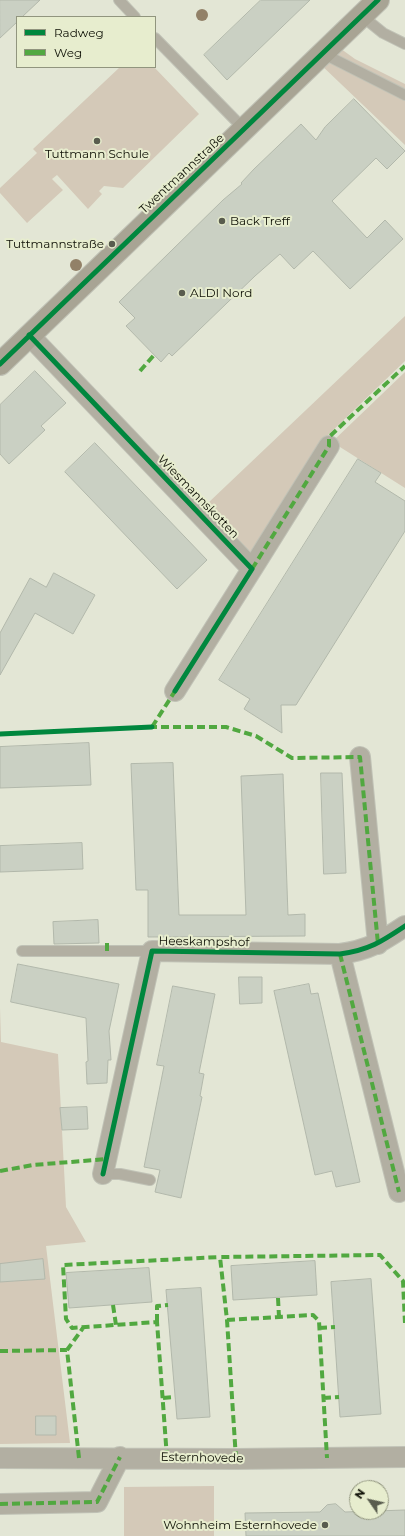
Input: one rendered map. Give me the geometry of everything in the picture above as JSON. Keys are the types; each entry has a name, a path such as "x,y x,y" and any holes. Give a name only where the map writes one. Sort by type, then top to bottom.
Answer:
{"street":[{"name":"Twentmannstraße","path":"0,364 149,219 324,54 371,5"},
{"name":"Wiesmannskotten","path":"29,335 252,569"},
{"path":"175,691 329,446"},
{"path":"360,757 378,944"},
{"name":"Heeskampshof","path":"103,1174 152,951 340,954 358,952 378,944 405,926"},
{"path":"340,954 399,1192"},
{"path":"0,1504 97,1502 120,1457"},
{"name":"Esternhovede","path":"0,1458 120,1457 236,1459 405,1457"}],"lane":[{"path":"119,0 134,16"},
{"path":"371,5 383,33 405,44"},
{"path":"156,39 244,130"},
{"path":"324,54 405,95"},
{"name":"Heeskampshof","path":"22,951 152,951"},
{"path":"103,1174 120,1174 150,1180"}],"shaded area":[{"path":"337,46 355,59 405,84 405,145 319,63"},
{"path":"119,68 155,68 199,114 123,188 104,186 99,191 102,194 88,209 57,175 52,179 63,190 27,223 0,193 0,188 37,153 33,149"},
{"path":"405,316 405,361 327,436 328,438 252,560 216,522 208,503"},
{"path":"405,372 405,488 332,442"},
{"path":"0,1008 1,1042 58,1054 66,1207 86,1242 46,1246 70,1443 0,1444"},
{"path":"214,1486 214,1536 124,1536 124,1487"}],"building":[{"path":"0,0 40,0 23,16 16,16 16,23 0,38"},
{"path":"261,0 310,0 227,80 204,55"},
{"path":"354,99 405,151 387,169 376,158 332,201 367,238 385,220 403,239 350,289 313,251 294,269 280,254 172,356 169,353 161,362 126,326 135,318 119,302 223,200 242,184 241,183 254,169 301,124 316,140 325,127"},
{"path":"35,371 66,403 41,426 45,430 9,464 0,454 0,405"},
{"path":"95,443 207,560 177,589 65,472"},
{"path":"358,459 381,473 375,482 405,501 405,531 296,705 281,705 282,733 244,709 250,699 219,680"},
{"path":"54,573 95,595 73,634 35,613 0,675 0,633 30,578 46,587"},
{"path":"89,743 91,785 0,788 0,747"},
{"path":"173,763 179,915 246,915 241,776 283,774 288,915 305,914 305,936 148,937 148,890 136,890 131,764"},
{"path":"321,773 342,773 346,873 324,874"},
{"path":"82,843 83,869 0,872 0,846"},
{"path":"98,920 99,943 54,944 53,922"},
{"path":"18,964 119,984 109,1031 111,1060 108,1060 107,1083 87,1084 86,1062 88,1061 86,1018 11,1002"},
{"path":"239,977 262,977 262,1003 240,1004"},
{"path":"309,984 311,994 318,993 360,1182 336,1187 332,1171 315,1175 274,991"},
{"path":"173,986 215,994 199,1073 204,1074 200,1096 202,1097 181,1198 155,1192 160,1170 144,1167 164,1066 157,1065"},
{"path":"87,1107 88,1129 62,1130 60,1108"},
{"path":"43,1259 45,1279 0,1282 0,1264"},
{"path":"315,1261 317,1295 233,1300 231,1266"},
{"path":"149,1268 152,1302 69,1308 66,1273"},
{"path":"371,1279 381,1414 340,1417 331,1282"},
{"path":"201,1288 210,1417 177,1419 166,1290"},
{"path":"36,1416 56,1416 56,1435 36,1435"},
{"name":"Wohnheim Esternhovede","path":"336,1504 345,1512 349,1512 349,1520 389,1520 389,1511 405,1510 405,1536 246,1536 245,1513 320,1512 327,1505"}],"marked path":[{"path":"140,371 154,355"},
{"path":"252,569 329,446 329,437 405,366"},
{"path":"152,727 177,688"},
{"path":"149,727 226,727 256,736 292,758 360,757 378,944"},
{"path":"107,940 107,951"},
{"path":"340,954 399,1192"},
{"path":"0,1171 33,1165 107,1159"},
{"path":"236,1459 227,1320 220,1257 380,1255 403,1281 405,1323"},
{"path":"167,1458 157,1322 72,1328 66,1319 63,1265 220,1257"},
{"path":"278,1298 279,1317"},
{"path":"113,1305 116,1325"},
{"path":"157,1322 157,1306 168,1305"},
{"path":"227,1320 313,1315 319,1321 327,1458"},
{"path":"319,1328 335,1327"},
{"path":"79,1458 67,1350 83,1328"},
{"path":"0,1351 67,1350"},
{"path":"163,1398 175,1397"},
{"path":"323,1398 339,1397"},
{"path":"0,1504 97,1502 120,1457"}],"cycle path":[{"path":"0,364 378,0"},
{"path":"29,335 252,569 175,691"},
{"path":"0,734 152,727"},
{"path":"103,1174 152,951 340,954 367,948 389,937 405,926"}],"place":[{"name":"Tuttmann Schule","path":"97,141"},
{"name":"Back Treff","path":"222,221"},
{"name":"Tuttmannstraße","path":"112,244"},
{"name":"ALDI Nord","path":"182,293"},
{"name":"Wohnheim Esternhovede","path":"325,1525"}]}
